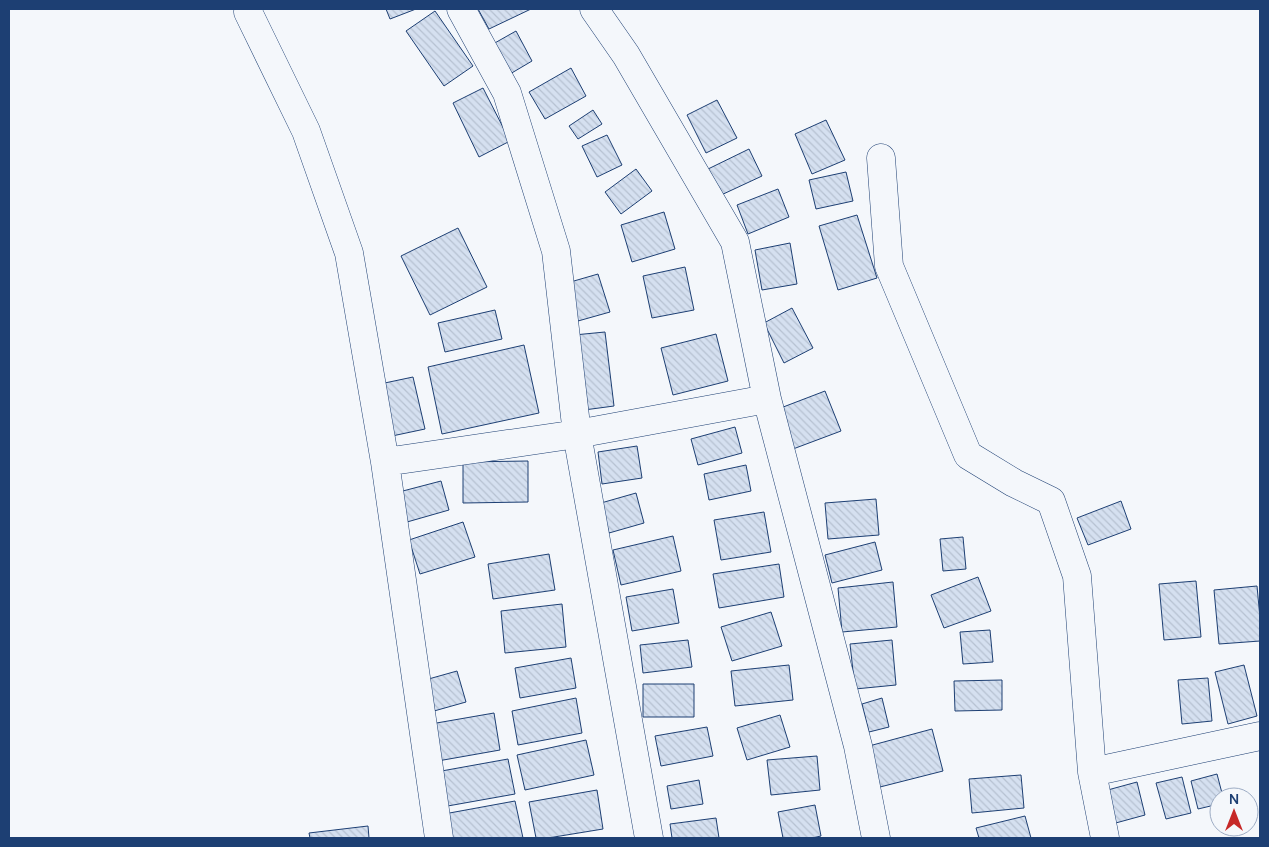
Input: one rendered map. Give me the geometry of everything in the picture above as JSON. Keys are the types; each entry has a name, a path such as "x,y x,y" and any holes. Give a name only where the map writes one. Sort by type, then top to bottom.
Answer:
{"street":[{"path":"461,9 507,93 556,251 577,434 649,838"},
{"path":"594,9 626,55 735,242 767,399 858,746 876,838"},
{"path":"248,12 306,131 349,253 385,462 439,838"},
{"path":"880,158 889,266 968,455 1014,483 1051,501 1077,576 1092,772 1105,838"},
{"path":"385,462 577,434 767,399"},
{"path":"1092,772 1260,736"}],"building":[{"path":"386,9 416,9 390,19"},
{"path":"478,9 531,9 489,29"},
{"path":"435,11 473,66 444,86 406,31"},
{"path":"516,31 532,61 510,74 493,44"},
{"path":"571,68 586,96 545,119 529,92"},
{"path":"483,88 510,141 479,157 453,103"},
{"path":"717,100 737,138 706,153 687,115"},
{"path":"593,110 602,124 578,139 569,126"},
{"path":"826,120 845,160 812,174 795,134"},
{"path":"607,135 622,165 597,177 582,146"},
{"path":"749,149 762,176 719,196 706,170"},
{"path":"636,169 652,191 621,214 605,192"},
{"path":"846,172 853,201 816,209 809,180"},
{"path":"778,189 789,217 748,234 737,205"},
{"path":"664,212 675,249 632,262 621,225"},
{"path":"857,215 877,278 838,290 819,226"},
{"path":"458,228 487,287 430,315 401,256"},
{"path":"790,243 797,284 762,290 755,250"},
{"path":"685,267 694,310 652,318 643,276"},
{"path":"598,274 610,312 578,321 567,283"},
{"path":"792,308 813,348 784,363 764,323"},
{"path":"495,310 502,339 445,352 438,323"},
{"path":"605,332 614,406 584,410 574,335"},
{"path":"716,334 728,381 673,395 661,348"},
{"path":"524,345 539,413 442,434 428,367"},
{"path":"413,377 425,429 392,436 380,384"},
{"path":"825,391 841,431 793,449 778,409"},
{"path":"735,427 742,453 698,465 691,439"},
{"path":"637,446 642,478 602,484 598,452"},
{"path":"528,461 528,502 463,503 463,462"},
{"path":"746,465 751,491 709,500 704,474"},
{"path":"441,481 449,510 407,522 399,492"},
{"path":"636,493 644,523 609,533 601,503"},
{"path":"876,499 879,535 828,539 825,503"},
{"path":"1121,501 1131,529 1088,545 1077,518"},
{"path":"764,512 771,552 721,560 714,520"},
{"path":"463,522 475,557 420,574 409,540"},
{"path":"673,536 681,571 621,585 613,550"},
{"path":"963,537 966,569 943,571 940,539"},
{"path":"875,542 882,570 832,583 825,555"},
{"path":"549,554 555,590 493,599 488,564"},
{"path":"779,564 784,597 719,608 713,574"},
{"path":"978,577 991,611 944,628 931,595"},
{"path":"1196,581 1201,637 1164,640 1159,584"},
{"path":"893,582 897,627 842,632 838,588"},
{"path":"1257,586 1260,641 1219,644 1214,590"},
{"path":"673,589 679,623 632,631 626,597"},
{"path":"562,604 566,647 505,653 501,611"},
{"path":"771,612 782,646 732,661 721,627"},
{"path":"990,630 993,662 963,664 960,632"},
{"path":"688,640 692,667 643,673 640,645"},
{"path":"892,640 896,685 855,689 850,644"},
{"path":"571,658 576,688 520,698 515,668"},
{"path":"789,665 793,700 735,706 731,671"},
{"path":"1244,665 1257,716 1228,724 1215,672"},
{"path":"457,671 466,702 434,711 425,680"},
{"path":"1208,678 1212,721 1182,724 1178,680"},
{"path":"1002,680 1002,710 955,711 954,681"},
{"path":"643,684 694,684 694,717 643,717"},
{"path":"576,698 582,733 518,745 512,711"},
{"path":"882,698 889,727 869,732 862,704"},
{"path":"494,713 500,750 432,762 425,725"},
{"path":"780,715 790,747 747,760 737,728"},
{"path":"707,727 713,756 661,766 655,736"},
{"path":"932,729 943,771 880,787 869,746"},
{"path":"586,740 594,775 525,790 517,755"},
{"path":"817,756 820,790 771,795 767,760"},
{"path":"508,759 515,794 442,807 436,772"},
{"path":"1217,774 1220,787 1209,787 1209,806 1198,809 1191,781"},
{"path":"1021,775 1024,808 972,813 969,779"},
{"path":"1182,777 1191,813 1166,819 1156,783"},
{"path":"699,780 703,804 671,809 667,786"},
{"path":"1137,782 1145,815 1112,824 1104,791"},
{"path":"597,790 603,829 548,838 536,838 529,802"},
{"path":"515,801 523,838 448,838 444,814"},
{"path":"815,805 821,836 812,838 783,838 778,812"},
{"path":"1025,816 1031,838 979,838 976,828"},
{"path":"716,818 719,838 672,838 670,824"},
{"path":"368,826 369,838 310,838 309,833"}]}
